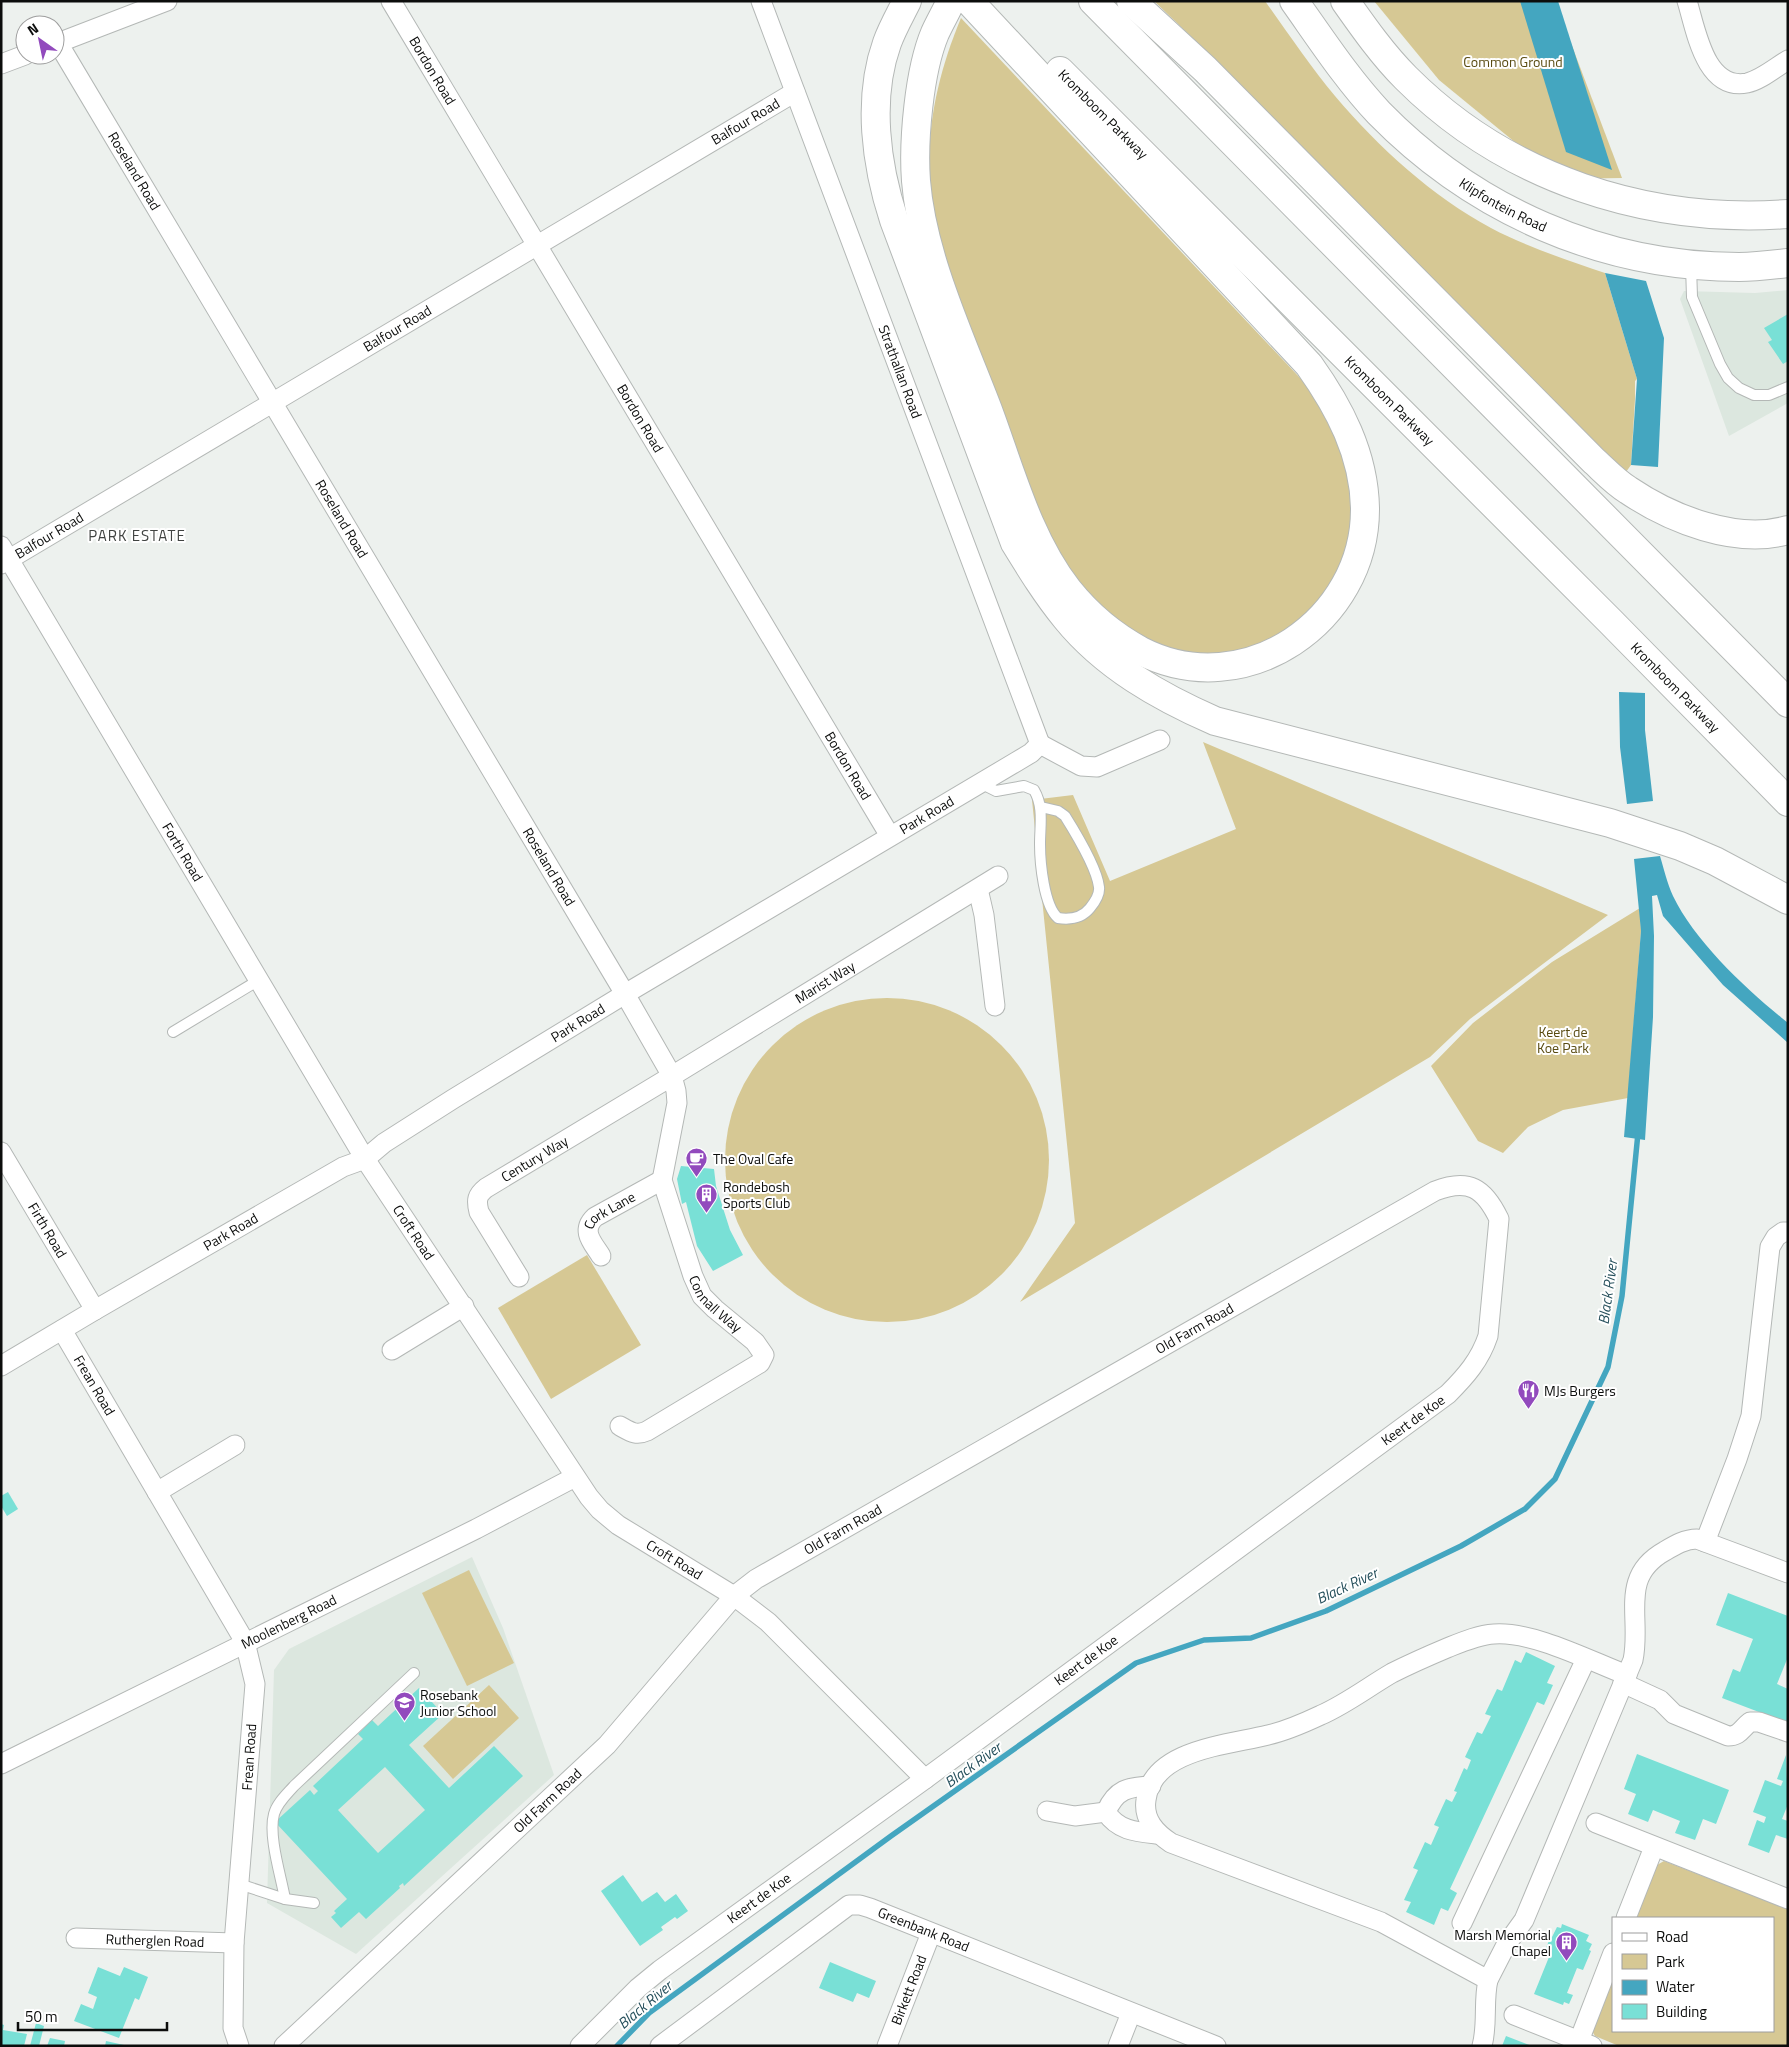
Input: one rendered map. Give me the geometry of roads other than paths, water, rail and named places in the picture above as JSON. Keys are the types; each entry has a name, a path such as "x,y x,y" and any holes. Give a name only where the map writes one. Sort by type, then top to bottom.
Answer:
{"main road":[{"path":"907,1 887,43 879,78 876,117 877,150 883,187 1015,543 1067,620 1090,643 1128,675 1164,698 1215,721 1610,823 1680,846 1715,861 1788,900"},
{"path":"951,1 934,35 920,98 915,150 919,205 938,279 1034,532 1068,590 1093,618 1118,638 1144,652 1172,662 1215,668 1260,658 1289,645 1313,626 1336,600 1353,572 1362,537 1365,508 1362,475 1354,445 1328,392 1309,365 1008,30 969,1"},
{"name":"Kromboom Parkway","path":"990,1 1008,30 1610,621 1788,802"},
{"path":"1093,1 1788,703"},
{"path":"1131,1 1205,69 1592,460 1626,489 1673,516 1704,527 1742,533 1773,534 1788,530"},
{"name":"Klipfontein Road","path":"1294,1 1344,71 1378,112 1416,148 1459,181 1501,207 1556,232 1593,246 1645,259 1691,265 1740,267 1788,263"},
{"path":"1345,1 1376,43 1406,78 1441,109 1482,140 1520,162 1560,180 1612,198 1647,207 1709,215 1748,217 1788,214"}],"street":[{"path":"65,41 167,1"},
{"name":"Bordon Road","path":"391,1 890,836"},
{"name":"Strathallan Road","path":"761,1 1040,744"},
{"path":"1686,1 1704,57 1723,80 1736,84 1749,83 1788,60"},
{"path":"1,64 15,59"},
{"name":"Roseland Road","path":"65,59 272,402 672,1076"},
{"name":"Balfour Road","path":"4,557 272,402 795,92"},
{"name":"Forth Road","path":"4,557 259,980 364,1159"},
{"path":"1040,744 1081,766 1097,767 1160,740"},
{"name":"Park Road","path":"1,1366 343,1167 364,1159 384,1143 453,1098 1031,753 1040,744"},
{"name":"Marist Way","path":"672,1076 998,876"},
{"path":"978,889 984,915 995,1006"},
{"name":"Connall Way","path":"620,1426 632,1433 640,1434 647,1431 760,1363 764,1355 755,1342 715,1309 697,1288 662,1180 676,1108 676,1091 672,1076"},
{"name":"Century Way","path":"519,1277 479,1212 476,1203 479,1194 672,1076"},
{"name":"Firth Road","path":"1,1152 95,1310"},
{"name":"Croft Road","path":"364,1159 464,1306 575,1477 600,1510 618,1525 734,1596 768,1622 925,1779"},
{"name":"Cork Lane","path":"601,1256 587,1230 589,1222 662,1180"},
{"name":"Old Farm Road","path":"284,2046 607,1745 734,1596 774,1568 1435,1191 1451,1185 1466,1186 1480,1191 1491,1203 1500,1220"},
{"name":"Keert de Koe","path":"580,2046 638,1988 660,1970 925,1779 1448,1394 1475,1364 1483,1352 1488,1336 1500,1220"},
{"path":"1705,1542 1737,1459 1751,1416 1770,1247 1776,1237 1783,1232 1788,1232"},
{"path":"392,1350 464,1306"},
{"name":"Frean Road","path":"62,1330 245,1642 255,1684 234,1944 233,2028 239,2046"},
{"path":"157,1492 235,1444"},
{"name":"Moolenberg Road","path":"1,1764 575,1477"},
{"path":"1482,2046 1485,2035 1485,1994 1488,1980 1506,1945 1524,1920 1633,1660 1636,1647 1635,1592 1640,1574 1648,1563 1659,1554 1690,1539 1705,1542 1788,1573"},
{"path":"1157,1834 1149,1822 1145,1807 1147,1792 1155,1778 1166,1767 1181,1758 1210,1747 1269,1735 1317,1717 1344,1705 1390,1674 1414,1662 1467,1640 1493,1634 1513,1634 1532,1638 1586,1659 1660,1700 1674,1714 1728,1736 1735,1736 1742,1732 1750,1722 1759,1722 1788,1732"},
{"path":"1462,1923 1586,1659"},
{"path":"1106,1812 1114,1797 1123,1791 1132,1786 1150,1786"},
{"path":"1047,1812 1075,1816 1106,1812"},
{"path":"1106,1812 1114,1823 1124,1828 1157,1834 1171,1842 1381,1922 1488,1980"},
{"path":"1596,1823 1788,1899"},
{"path":"1626,1917 1654,1847"},
{"name":"Greenbank Road","path":"660,2046 849,1905 870,1908 1216,2046"},
{"name":"Birkett Road","path":"886,2046 930,1933"},
{"name":"Rutherglen Road","path":"76,1938 234,1944"},
{"path":"1514,2015 1583,2044 1612,1956"},
{"path":"1118,2046 1131,2012"}],"lane":[{"path":"1691,265 1692,297 1720,364 1728,378 1739,388 1754,396 1769,395 1788,387"},
{"path":"980,783 996,791 1030,787 1037,795 1041,807 1041,855 1050,909 1058,918 1066,919 1080,916 1095,902 1098,893 1096,878 1065,816 1058,811 1041,807"},
{"path":"173,1032 259,980"},
{"path":"285,1899 274,1840 274,1815 278,1805 294,1786 414,1673"},
{"path":"239,1884 285,1899 314,1903"}],"water":[{"path":"1520,1 1558,1 1612,170 1566,152"},
{"path":"1605,273 1646,281 1664,338 1658,467 1631,465 1637,379"},
{"path":"1619,692 1645,693 1645,730 1653,801 1627,804 1620,747"},
{"path":"1660,856 1673,896 1695,931 1740,981 1788,1023 1788,1043 1723,985 1663,916 1657,895 1652,896 1654,936 1653,1017 1645,1140 1624,1137 1641,931 1634,859"}],"waterway":[{"name":"Black River","path":"617,2046 649,2013 891,1836 1136,1663 1204,1640 1251,1638 1326,1611 1461,1546 1525,1509 1555,1479 1608,1367 1622,1296 1638,1133"}],"place":[{"name":"The Oval Cafe","path":"697,1178"},
{"name":"Rondebosh Sports Club","path":"707,1214"},
{"name":"MJs Burgers","path":"1528,1410"},
{"name":"Rosebank Junior School","path":"404,1722"},
{"name":"Marsh Memorial Chapel","path":"1567,1962"}],"district":[{"name":"PARK ESTATE","path":"137,536"}],"park label":[{"name":"Common Ground","path":"1513,62"},
{"name":"Keert de Koe Park","path":"1563,1040"}]}
